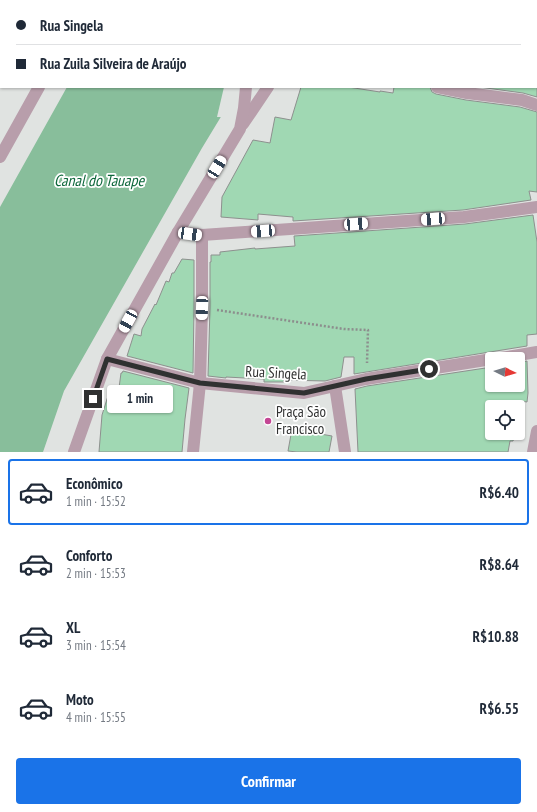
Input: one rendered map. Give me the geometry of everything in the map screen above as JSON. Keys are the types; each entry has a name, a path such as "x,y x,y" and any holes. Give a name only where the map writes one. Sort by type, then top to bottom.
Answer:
{"street":[{"path":"0,157 36,88"},
{"path":"74,452 107,359 178,232 240,129 267,88"},
{"path":"447,88 468,90 522,100 537,105"},
{"path":"240,129 246,89"},
{"path":"178,232 202,235 464,217 537,207"},
{"path":"193,452 200,383 202,235"},
{"name":"Rua Singela","path":"525,354 537,352"},
{"name":"Rua Singela","path":"107,359 200,383 304,393 366,379 485,360"},
{"path":"335,386 345,452"},
{"path":"533,452 537,432"}],"path":[{"path":"202,308 344,329 368,330 366,379"}],"water":[{"name":"Canal do Tauape","path":"66,88 238,88 202,148 64,391 43,452 0,452 0,207"}],"pier":[{"path":"224,88 240,88 223,117 217,117"}],"building":[{"path":"301,88 354,88 393,93 394,88 430,88 432,92 436,94 466,100 520,107 537,112 537,192 529,191 531,200 463,210 293,221 293,217 258,214 258,220 221,217 222,197 253,140 270,143 275,117 291,120"},
{"path":"486,88 537,88 537,97 523,93"},
{"path":"533,215 537,242 537,334 527,335 527,346 354,374 354,357 344,357 341,377 325,381 284,380 284,382 264,382 264,379 208,376 211,255 220,255 220,252 255,248 295,246 294,236 465,224"},
{"path":"182,259 194,260 193,373 127,356 134,334 141,336 142,329 155,304 156,305 166,281 169,282 172,273 174,273"},
{"path":"525,361 527,361 527,402 525,402 525,400 485,400 485,440 513,440 510,441 508,452 358,452 355,389 485,368 485,392 525,392"},
{"path":"123,371 189,388 182,452 99,452 102,415 108,396 112,397 114,387 119,388 121,373"},
{"path":"292,429 332,436 329,452 288,451"}],"place":[{"name":"Praça São Francisco","path":"268,421"}],"route":[{"path":"93,399 107,359 200,383 304,393 366,379 429,369"}]}
